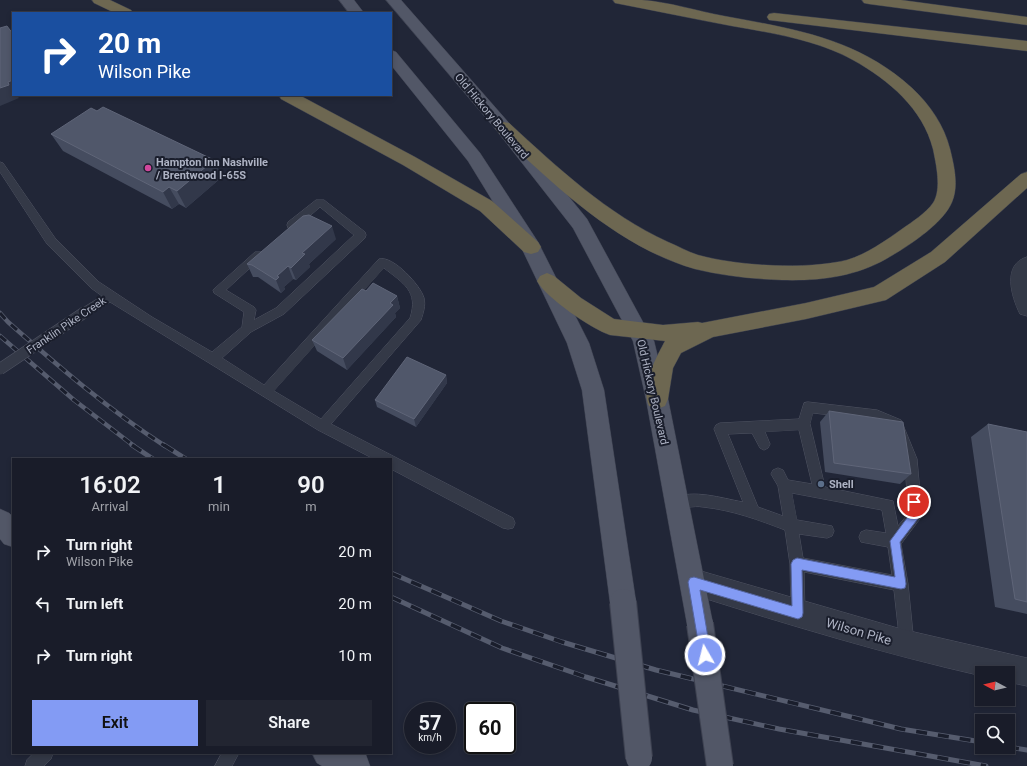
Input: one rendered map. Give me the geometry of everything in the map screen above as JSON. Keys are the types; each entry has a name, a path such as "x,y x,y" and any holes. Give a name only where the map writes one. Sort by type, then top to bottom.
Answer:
{"highway":[{"path":"99,0 124,12"},
{"path":"619,0 1027,46"},
{"path":"503,127 556,177 603,213 648,242 697,262 738,269 801,273 848,267 889,250 918,227 943,203 947,174 941,142 928,114 904,90 882,72 857,56 814,39 768,28 619,0"},
{"path":"869,0 1027,21"},
{"path":"289,96 409,161 486,206 531,247"},
{"path":"547,281 574,304 610,328 663,333 709,329 806,311 879,294 938,257 1027,178"},
{"path":"657,399 662,368 673,347 709,329"}],"main road":[{"path":"346,0 356,12"},
{"name":"Old Hickory Boulevard","path":"396,3 503,127 580,224 643,341 657,399 694,582 720,766"},
{"path":"392,56 474,157 531,247 578,342 593,390 623,602 640,762"},
{"path":"0,521 12,534"},
{"path":"329,754 355,766"}],"street":[{"path":"1026,264 1020,277 1020,285 1027,308"},
{"name":"Wilson Pike","path":"694,582 907,644 1027,672"}],"lane":[{"name":"Franklin Pike Creek","path":"0,165 51,241 95,285 110,296 0,369"},
{"path":"213,358 247,329 280,310 361,235 320,202 284,233"},
{"path":"247,329 250,310 218,290 266,248"},
{"path":"265,392 383,262 413,285 417,293 419,305 418,314 415,320 322,426"},
{"path":"110,296 322,426 384,458"},
{"path":"820,492 804,424 808,407 877,415 897,424 911,459 915,516 895,541"},
{"path":"753,511 720,429 804,424"},
{"path":"756,427 764,444"},
{"path":"392,463 508,523"},
{"path":"798,613 797,564 791,526 781,480 820,492 888,505 901,584 907,644"},
{"path":"677,502 702,500 753,511 791,526 827,531"},
{"path":"866,537 895,541"},
{"path":"797,564 901,584"},
{"path":"33,766 44,754"},
{"path":"223,766 230,754"}],"building":[{"path":"7,26 12,33 12,80 8,82 9,85 0,88 0,28"},
{"name":"Hampton Inn Nashville / Brentwood I-65S","path":"103,107 214,160 177,191 169,187 163,192 51,134 91,108 97,111"},
{"path":"309,215 332,226 302,253 305,254 291,268 288,266 277,276 279,277 276,280 252,265 247,264 303,216"},
{"path":"373,283 397,296 390,303 393,305 343,358 312,340 362,289 366,291"},
{"path":"407,357 446,375 414,419 375,400"},
{"path":"829,411 903,422 911,474 834,463"},
{"path":"988,424 1027,432 1027,602 1015,599"}],"railway":[{"path":"0,313 8,322 84,387 124,418 165,446"},
{"path":"0,336 74,400 134,446"},
{"path":"132,445 152,458"},
{"path":"164,445 184,458"},
{"path":"392,573 501,621 562,642 656,670 901,729 975,741"},
{"path":"392,597 502,648 586,677 693,710 779,729 986,766"},
{"path":"1015,748 1027,750"}],"place":[{"name":"Hampton Inn Nashville / Brentwood I-65S","path":"148,168"},
{"name":"Shell","path":"821,484"}],"route":[{"path":"705,655 694,582 798,613 797,564 901,584 895,541 915,516 914,502"}]}
